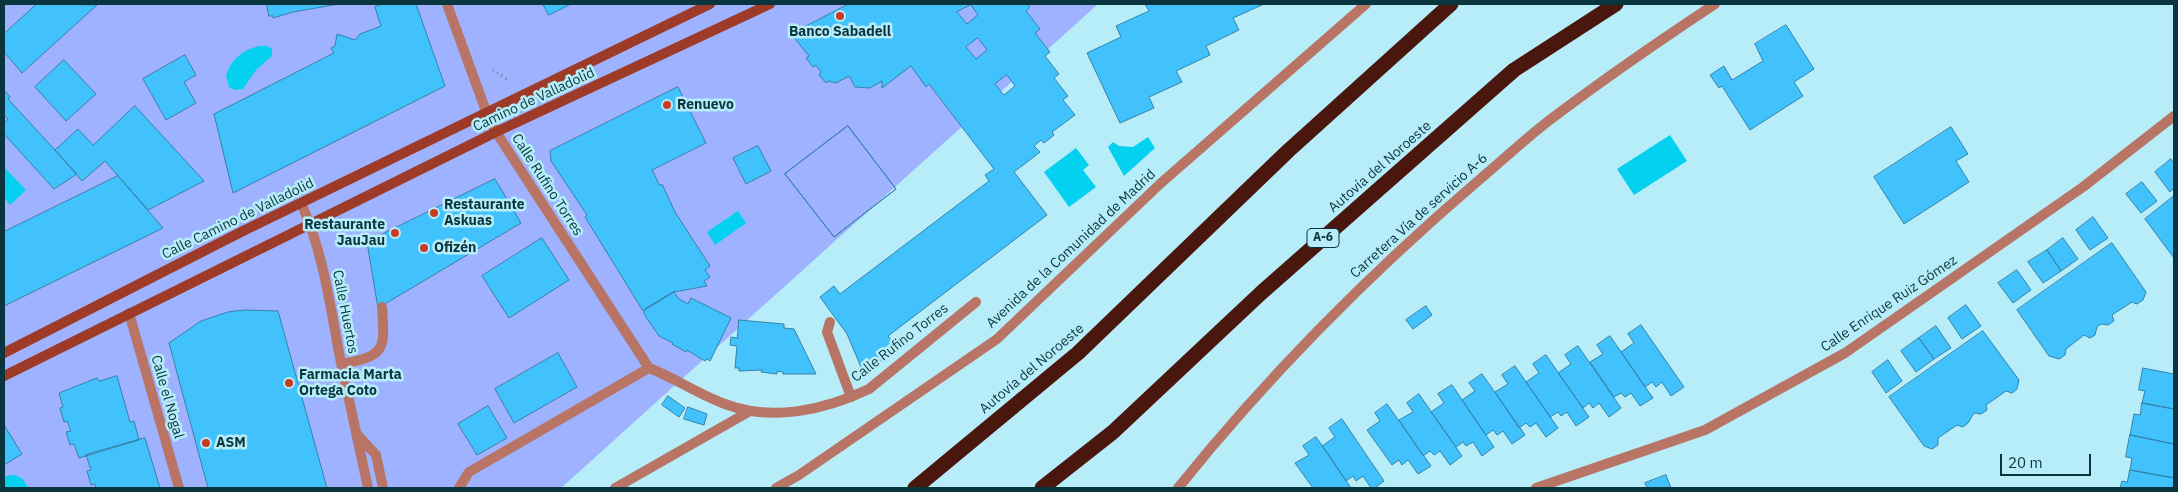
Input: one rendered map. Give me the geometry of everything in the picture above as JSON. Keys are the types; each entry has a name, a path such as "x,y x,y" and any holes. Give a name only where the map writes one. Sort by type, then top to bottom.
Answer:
{"highway":[{"name":"Autovía del Noroeste","path":"915,488 1078,352 1288,151 1451,4"},
{"name":"Autovía del Noroeste","path":"1042,488 1113,432 1261,293 1514,70 1616,4"}],"street":[{"name":"Calle Rufino Torres","path":"447,4 486,114 649,368 724,404 750,411 807,411 851,397 869,389 976,302"},
{"name":"Camino de Valladolid","path":"486,114 710,4"},
{"name":"Camino de Valladolid","path":"310,224 496,132 770,4"},
{"name":"Avenida de la Comunidad de Madrid","path":"776,488 799,475 997,339 1161,183 1366,4"},
{"name":"Carretera Vía de servicio A-6","path":"1178,488 1210,448 1285,363 1362,284 1447,207 1549,120 1626,64 1714,4"},
{"name":"Calle Camino de Valladolid","path":"4,353 301,203 486,114"},
{"name":"Calle Enrique Ruiz Gómez","path":"1536,488 1705,430 1844,353 2083,187 2174,116"},
{"name":"Calle Huertos","path":"301,203 310,224 324,273 368,488"},
{"path":"4,376 310,224"},
{"path":"342,364 367,360 378,352 384,339 382,306"},
{"name":"Calle el Nogal","path":"129,313 179,488"},
{"path":"830,322 827,332 851,397"},
{"path":"459,488 469,472 649,368"},
{"name":"Calle Rufino Torres","path":"615,488 750,411"},
{"path":"356,434 376,455 383,488"}],"shaded area":[{"path":"4,4 1098,4 561,488 4,488"},
{"path":"259,46 267,46 272,49 272,56 256,70 243,89 235,90 229,87 226,75 231,64 243,52"},
{"path":"1670,135 1687,161 1634,195 1617,169"},
{"path":"1148,137 1155,148 1124,176 1108,147 1113,142 1119,146 1133,147"},
{"path":"1076,148 1089,165 1083,170 1096,187 1069,207 1044,172"},
{"path":"4,167 26,190 10,205 4,197"},
{"path":"738,211 746,223 715,245 707,232"},
{"path":"15,475 23,479 28,488 4,488 4,476"}],"building":[{"path":"37,4 97,5 22,73 4,52 4,34"},
{"path":"267,4 339,4 293,12 273,18 273,16 269,16"},
{"path":"384,4 416,4 445,86 233,193 214,114 334,53 331,48 335,46 337,34 355,40 360,34 381,26 375,7"},
{"path":"543,4 571,4 549,15"},
{"path":"849,4 1027,4 1030,7 1026,11 1040,29 1035,33 1050,52 1045,56 1059,74 1054,78 1068,96 1063,100 1075,115 1052,132 1054,135 1044,143 1041,140 1034,146 1040,152 1014,172 1047,215 888,336 898,349 871,369 868,364 861,367 847,334 820,297 834,286 840,294 989,181 985,175 994,169 929,84 926,87 911,66 882,88 882,81 870,88 855,87 849,76 836,83 828,81 826,83 819,75 821,72 816,65 813,67 806,58 809,56 791,34","holes":["971,5 978,15 967,24 957,12","978,38 987,50 976,59 966,47","1007,75 1015,86 1004,95 995,84"]},
{"path":"1145,4 1264,4 1233,18 1239,30 1206,46 1210,55 1176,71 1182,82 1149,97 1154,108 1120,123 1087,53 1121,37 1116,26 1149,11"},
{"path":"1786,25 1814,69 1794,82 1803,96 1750,130 1722,86 1719,88 1710,75 1724,66 1732,80 1763,61 1755,44"},
{"path":"185,55 196,75 184,82 196,103 166,120 143,79"},
{"path":"64,60 96,94 66,121 35,87"},
{"path":"678,87 706,143 652,170 660,186 662,184 675,212 710,266 705,270 710,277 704,281 707,286 674,292 643,311 585,217 587,215 551,161 550,151"},
{"path":"4,90 10,97 8,99 77,174 54,189 4,134 4,124 8,119 5,116 4,118"},
{"path":"135,106 204,181 148,210 105,161 82,181 55,150 78,129 93,145"},
{"path":"848,126 896,189 834,237 785,174"},
{"path":"848,126 896,189 834,237 785,174"},
{"path":"1951,127 1968,154 1956,161 1969,182 1904,224 1874,177"},
{"path":"758,146 771,171 746,184 733,158"},
{"path":"2171,159 2174,164 2174,188 2170,192 2155,172"},
{"path":"118,176 163,228 4,306 4,232"},
{"name":"Ofizén","path":"495,179 521,223 378,308 367,242"},
{"path":"2142,182 2157,201 2141,213 2126,194"},
{"path":"2174,196 2174,258 2145,219"},
{"path":"2093,217 2108,238 2090,250 2076,230"},
{"path":"542,238 569,280 509,318 482,276"},
{"path":"2063,238 2078,259 2061,271 2047,250"},
{"path":"2112,243 2146,292 2143,300 2137,304 2132,302 2112,315 2114,321 2108,325 2101,324 2097,327 2095,335 2090,338 2084,335 2066,349 2065,355 2059,359 2049,356 2017,310"},
{"path":"2047,250 2061,271 2043,283 2028,262"},
{"path":"2017,270 2031,290 2013,303 1998,283"},
{"path":"674,292 679,299 688,304 691,298 731,318 710,361 707,359 705,361 687,350 686,352 659,336 644,314 645,309"},
{"path":"1966,305 1981,326 1962,339 1948,318"},
{"path":"1426,306 1432,315 1413,329 1406,320"},
{"path":"245,310 278,311 327,488 208,488 169,343 201,321 228,312"},
{"path":"739,320 784,324 784,328 794,329 816,374 783,374 783,372 777,371 777,374 761,372 762,370 739,371 739,368 735,368 737,346 730,345 731,337 737,338"},
{"path":"1641,325 1684,387 1671,396 1662,382 1656,387 1652,382 1645,387 1621,352 1634,343 1628,334"},
{"path":"1936,326 1951,348 1934,359 1919,338"},
{"path":"1983,331 2019,380 2017,389 2012,393 2006,391 1986,405 1987,410 1981,414 1974,413 1963,427 1957,425 1938,438 1938,445 1932,449 1924,446 1889,397"},
{"path":"1610,336 1653,398 1640,406 1631,393 1625,397 1621,393 1614,397 1590,362 1603,354 1597,345"},
{"path":"1919,338 1934,359 1916,372 1901,351"},
{"path":"1578,346 1621,408 1609,417 1599,403 1593,408 1589,403 1583,408 1558,373 1571,364 1565,355"},
{"path":"558,353 577,387 514,423 495,389"},
{"path":"1546,355 1589,417 1576,426 1567,412 1561,416 1558,412 1550,417 1526,382 1539,373 1533,364"},
{"path":"1888,360 1902,381 1886,393 1872,372"},
{"path":"1515,366 1558,428 1546,437 1536,423 1530,427 1526,423 1519,428 1495,392 1508,384 1502,375"},
{"path":"2143,368 2174,374 2174,409 2142,403 2145,391 2139,390"},
{"path":"1482,374 1525,435 1512,444 1503,431 1497,435 1493,430 1486,435 1462,400 1475,391 1469,383"},
{"path":"117,376 130,422 134,421 139,440 79,458 74,444 70,445 66,432 71,431 67,421 64,422 60,408 63,407 59,393 97,378 99,381"},
{"path":"1452,385 1494,447 1482,456 1473,442 1466,446 1463,442 1456,447 1431,412 1444,403 1438,394"},
{"path":"1419,394 1462,456 1450,465 1440,451 1434,455 1430,451 1423,456 1399,420 1413,412 1407,403"},
{"path":"668,396 685,408 679,417 662,405"},
{"path":"2142,403 2174,409 2174,444 2130,435 2134,414 2140,415"},
{"path":"1387,404 1431,466 1418,474 1408,460 1402,465 1399,460 1392,465 1367,430 1380,421 1375,413"},
{"path":"488,406 507,438 477,455 458,424"},
{"path":"688,407 707,414 704,425 684,419"},
{"path":"1342,419 1384,481 1375,488 1371,488 1363,476 1356,481 1353,476 1346,481 1322,446 1335,437 1329,428"},
{"path":"4,425 22,454 4,465"},
{"path":"2130,435 2174,444 2174,478 2130,470 2132,458 2126,457"},
{"path":"1316,437 1351,488 1313,488 1295,463 1309,455 1303,446"},
{"path":"145,438 160,488 96,488 95,484 91,485 87,471 91,470 86,455"},
{"path":"2130,470 2174,478 2173,488 2120,488 2122,481 2127,482"},
{"path":"1666,475 1671,488 1647,488 1645,483"}],"place":[{"name":"Banco Sabadell","path":"840,16"},
{"name":"Renuevo","path":"667,105"},
{"name":"Restaurante Askuas","path":"434,213"},
{"name":"Restaurante JauJau","path":"395,233"},
{"name":"Ofizén","path":"424,248"},
{"name":"Farmacia Marta Ortega Coto","path":"289,383"},
{"name":"ASM","path":"206,443"}]}
